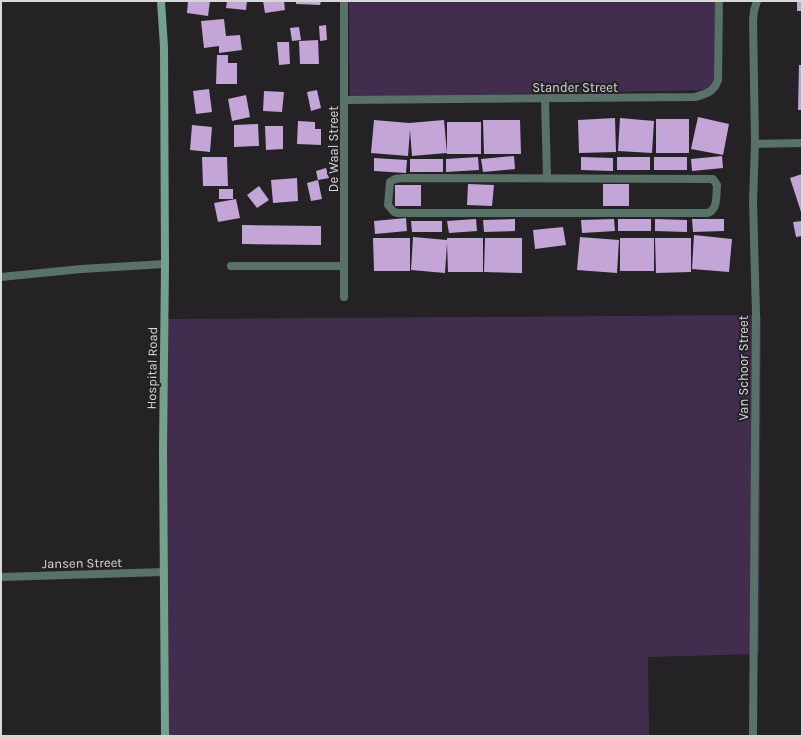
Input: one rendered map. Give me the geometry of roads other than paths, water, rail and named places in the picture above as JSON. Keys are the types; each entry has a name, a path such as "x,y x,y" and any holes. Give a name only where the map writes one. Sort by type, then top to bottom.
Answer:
{"main road":[{"name":"Hospital Road","path":"161,1 164,47 166,264 163,450 165,736"}],"street":[{"name":"De Waal Street","path":"344,1 344,297"},
{"name":"Stander Street","path":"345,100 695,97 710,92 716,86 719,75 719,1"},
{"name":"Van Schoor Street","path":"753,736 756,314 753,201 755,144 754,11 757,1"},
{"path":"545,99 547,178"},
{"path":"755,144 802,143"},
{"path":"547,178 713,179 717,185 714,208 711,212 707,213 398,213 394,212 388,205 390,182 394,179 547,178"},
{"path":"1,277 81,269 166,264"},
{"path":"231,266 344,266"},
{"name":"Jansen Street","path":"1,577 164,572"}]}
